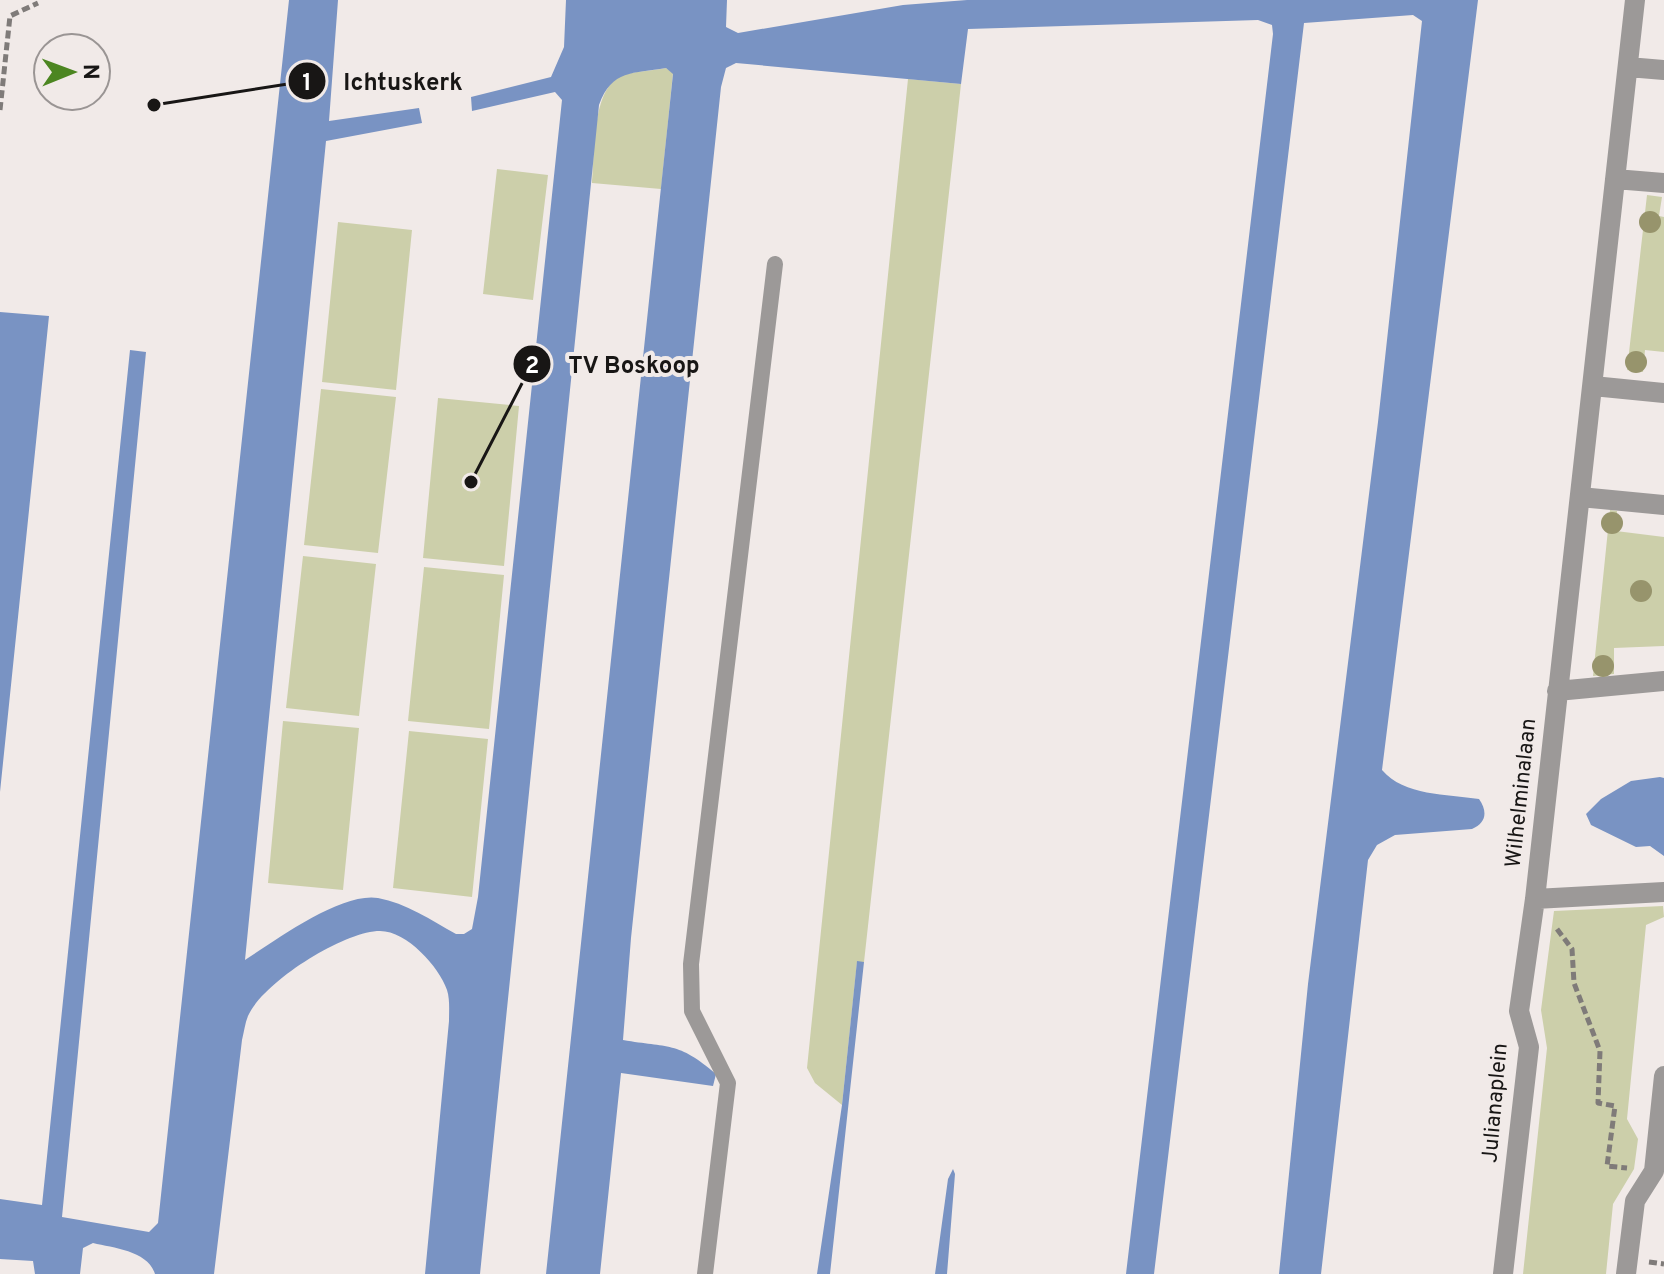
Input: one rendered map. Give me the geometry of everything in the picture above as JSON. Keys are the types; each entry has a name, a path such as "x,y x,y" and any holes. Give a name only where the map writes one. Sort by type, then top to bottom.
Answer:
{"street":[{"name":"Wilhelminalaan","path":"1535,899 1635,0"},
{"path":"1628,67 1664,70"},
{"path":"1615,179 1664,183"},
{"path":"1593,386 1664,393"},
{"path":"1580,497 1664,505"},
{"name":"Wilhelminalaan","path":"1557,691 1664,681"},
{"path":"1535,899 1664,892"},
{"name":"Julianaplein","path":"1503,1274 1529,1047 1519,1011 1535,899"},
{"path":"1626,1274 1635,1201 1654,1171 1664,1076"}],"lane":[{"path":"705,1274 728,1083 692,1011 691,964 775,264"}],"path":[{"path":"0,110 10,16 38,3"},
{"path":"1535,899 1572,949 1574,983 1600,1051 1598,1103 1615,1106 1607,1166 1654,1171"}],"green space":[{"path":"666,68 673,73 661,189 592,183 597,123 605,93 623,75"},
{"path":"908,79 961,84 864,962 857,962 842,1105 815,1083 807,1068"},
{"path":"497,169 548,175 533,300 483,294"},
{"path":"1647,195 1662,197 1659,216 1664,217 1664,352 1645,350 1643,372 1627,370"},
{"path":"338,222 412,230 396,390 322,382"},
{"path":"321,389 396,397 378,553 304,545"},
{"path":"438,398 519,406 504,566 423,558"},
{"path":"1610,510 1617,511 1616,531 1664,537 1664,646 1614,648 1614,674 1593,676"},
{"path":"303,556 376,564 359,716 286,708"},
{"path":"424,567 504,575 489,729 408,721"},
{"path":"283,721 359,728 343,890 268,883"},
{"path":"409,731 488,739 472,897 393,888"},
{"path":"1663,906 1664,917 1646,925 1627,1119 1638,1139 1634,1169 1613,1204 1606,1274 1523,1274 1547,1048 1541,1010 1554,911"}],"water":[{"path":"289,0 338,0 329,121 419,108 422,123 326,141 245,960 309,919 346,902 363,898 378,898 398,904 456,934 472,929 478,897 562,100 555,92 472,111 471,97 551,77 564,47 566,0 727,0 726,27 738,33 903,5 967,0 1478,0 1382,770 1391,779 1414,789 1479,799 1484,808 1484,817 1472,829 1395,835 1377,845 1368,860 1321,1274 1279,1274 1308,984 1378,422 1422,21 1413,15 1304,23 1154,1274 1126,1274 1273,34 1272,25 1258,20 968,29 961,84 736,63 726,68 721,87 631,938 623,1040 682,1051 716,1074 713,1086 621,1073 600,1274 546,1274 673,74 666,68 617,79 604,93 599,105 480,1274 425,1274 449,997 437,971 421,952 401,937 380,931 346,940 306,961 270,988 248,1016 242,1040 214,1274 155,1274 138,1255 93,1243 83,1248 80,1274 35,1274 33,1261 0,1259 0,1199 42,1205 130,350 146,352 62,1217 149,1232 158,1223"},
{"path":"0,312 49,316 0,792"},
{"path":"1664,778 1664,856 1650,846 1636,847 1591,825 1586,814 1601,799 1631,781"},
{"path":"857,961 864,962 830,1274 817,1274 842,1105"},
{"path":"953,1169 947,1274 935,1274 948,1179"}],"place":[{"name":"Ichtuskerk","path":"154,105"},
{"name":"TV Boskoop","path":"471,482"}]}
